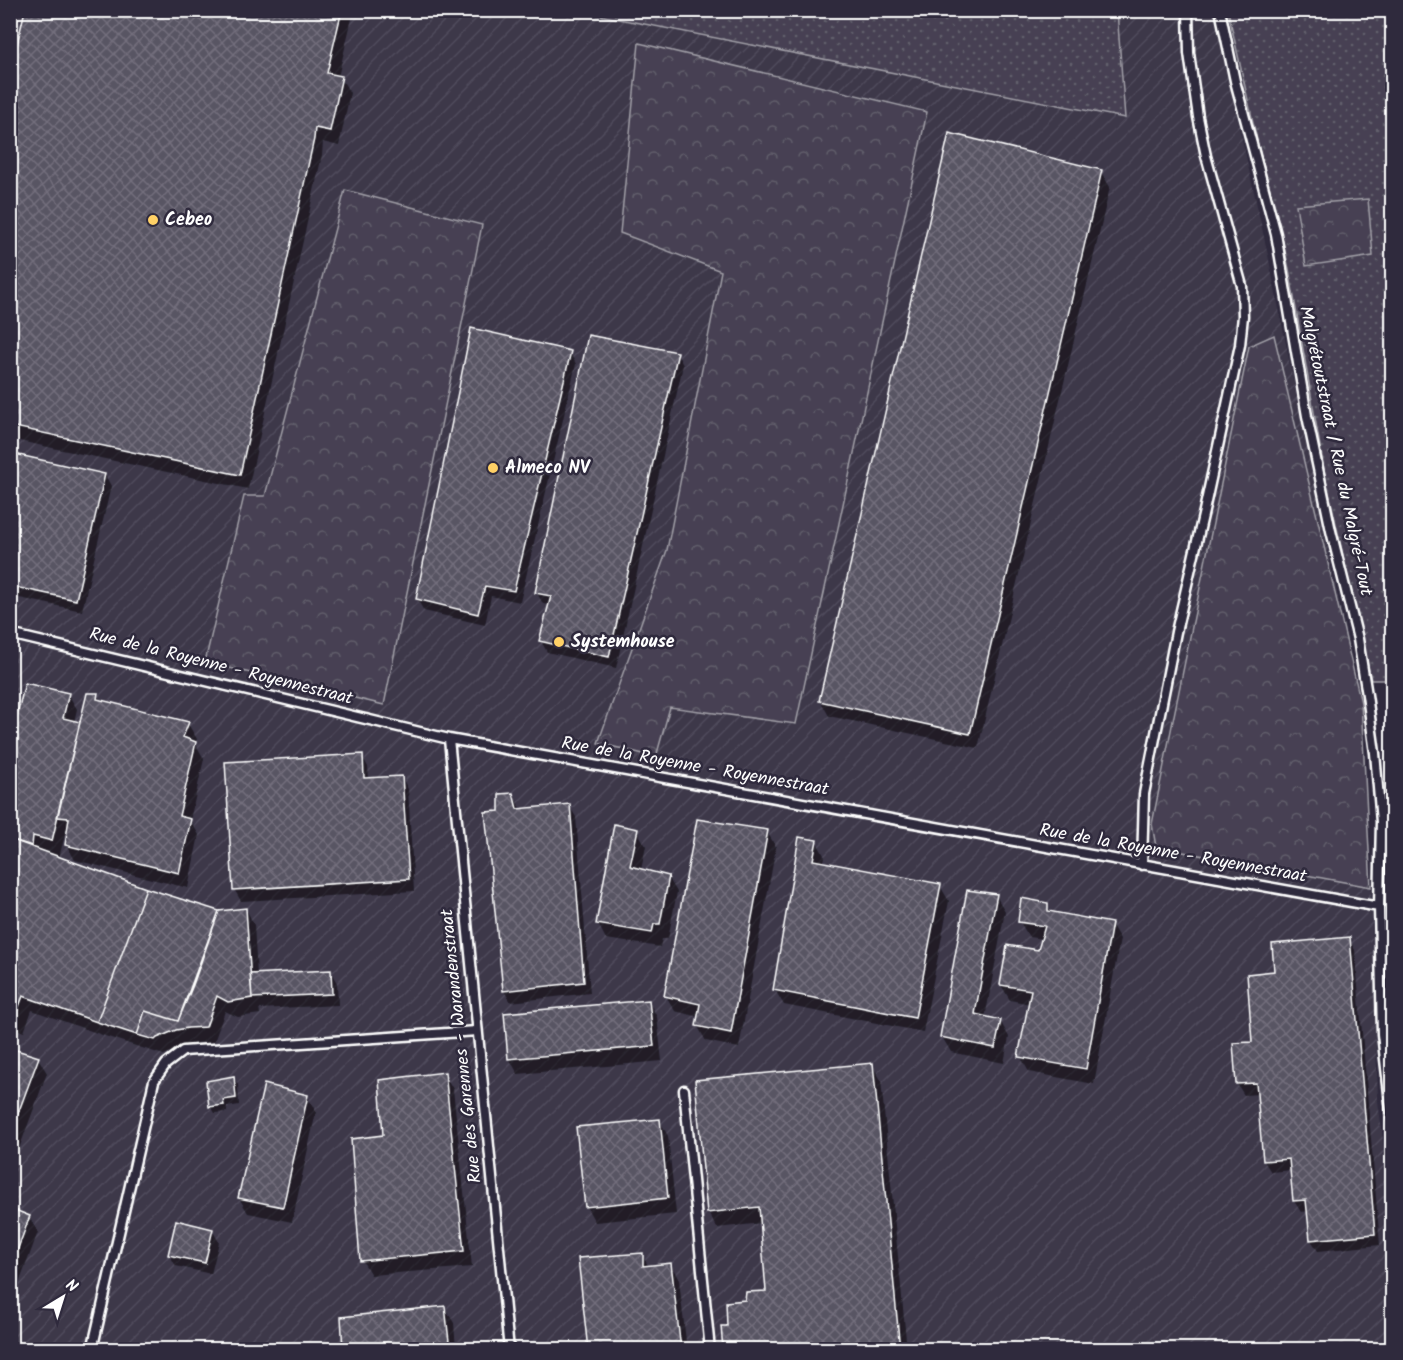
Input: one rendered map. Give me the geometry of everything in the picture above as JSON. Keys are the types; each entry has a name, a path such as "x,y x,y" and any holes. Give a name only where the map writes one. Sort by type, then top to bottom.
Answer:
{"lane":[{"path":"1142,865 1144,794 1176,632 1238,356 1243,316 1242,286 1206,156 1198,117 1189,53 1188,10"},
{"name":"Malgrétoutstraat / Rue du Malgré-Tout","path":"1220,10 1235,81 1276,234 1307,416 1331,531 1358,639 1373,742 1380,822 1379,907 1382,1034 1392,1119"},
{"name":"Rue de la Royenne - Royennestraat","path":"10,634 449,739 1379,907"},
{"name":"Rue des Garennes - Warandenstraat","path":"449,739 509,1350"},
{"path":"92,1350 154,1081 166,1064 183,1051 477,1031"},
{"path":"684,1090 710,1350"}],"shaded area":[{"path":"10,11 1215,11 1361,703 1370,856 1378,1101 1392,1206 1392,1349 11,1349"}],"green space":[{"path":"578,11 1117,11 1125,118"},
{"path":"1228,11 1392,11 1392,680 1371,680 1325,475 1289,269"},
{"path":"639,43 927,112 796,724 670,707 656,757 598,743 667,550 721,271 620,233"},
{"path":"345,190 482,225 384,705 205,662 244,496 265,496"},
{"path":"1368,199 1373,256 1306,266 1296,205"},
{"path":"1274,335 1361,703 1371,887 1156,847 1152,824 1249,346"}],"building":[{"name":"Cebeo","path":"25,10 342,10 327,73 342,76 330,131 315,128 240,475 10,426 10,74"},
{"path":"949,133 1102,170 970,734 819,701"},
{"name":"Almeco NV","path":"471,328 571,351 514,591 485,586 478,614 416,599"},
{"path":"588,335 678,352 609,657 539,641 551,596 535,593"},
{"path":"10,453 105,474 76,600 10,586"},
{"path":"25,683 69,693 63,718 80,722 52,841 33,836 32,846 10,839 10,743"},
{"path":"87,693 98,693 97,699 189,722 183,737 196,742 179,816 191,819 179,873 65,845 69,818 57,817"},
{"path":"363,754 364,778 402,776 409,879 233,890 225,762"},
{"path":"513,793 517,809 570,804 584,982 503,991 485,812 499,811 499,794"},
{"path":"697,819 768,830 731,1033 696,1026 700,1004 664,996"},
{"path":"614,824 638,829 630,866 669,876 660,924 654,924 652,933 596,924"},
{"path":"799,837 817,840 813,860 941,884 915,1018 773,990"},
{"path":"10,839 146,888 97,1022 23,996 15,1017 10,1015"},
{"path":"146,888 219,911 178,1021 145,1011 137,1035 97,1022"},
{"path":"967,890 997,894 975,1014 1001,1020 995,1048 940,1037"},
{"path":"1021,898 1048,903 1048,911 1112,923 1086,1069 1018,1057 1031,990 1000,985 1007,945 1038,950 1045,926 1018,922"},
{"path":"246,908 252,998 228,1002 217,996 206,1027 176,1030 155,1040 137,1035 145,1011 178,1021 219,911"},
{"path":"1350,937 1375,1234 1310,1240 1306,1200 1293,1201 1289,1159 1263,1161 1256,1083 1236,1084 1233,1043 1252,1042 1247,974 1274,971 1272,944"},
{"path":"331,970 332,994 252,998 250,974"},
{"path":"649,1000 654,1046 508,1059 504,1013"},
{"path":"10,1048 39,1057 10,1135"},
{"path":"873,1063 900,1350 723,1350 721,1326 727,1326 726,1302 745,1300 746,1292 766,1291 759,1207 707,1213 695,1080"},
{"path":"445,1072 464,1251 360,1261 351,1139 383,1135 379,1080"},
{"path":"234,1076 236,1098 223,1100 224,1105 209,1107 206,1081"},
{"path":"264,1084 308,1095 283,1207 238,1198"},
{"path":"660,1119 668,1198 585,1207 576,1127"},
{"path":"10,1208 30,1216 10,1270"},
{"path":"176,1220 213,1229 205,1263 168,1255"},
{"path":"643,1253 643,1266 671,1263 681,1350 588,1350 578,1258"},
{"path":"445,1306 450,1350 343,1350 341,1317"}],"place":[{"name":"Cebeo","path":"153,220"},
{"name":"Almeco NV","path":"493,468"},
{"name":"Systemhouse","path":"559,642"}]}
